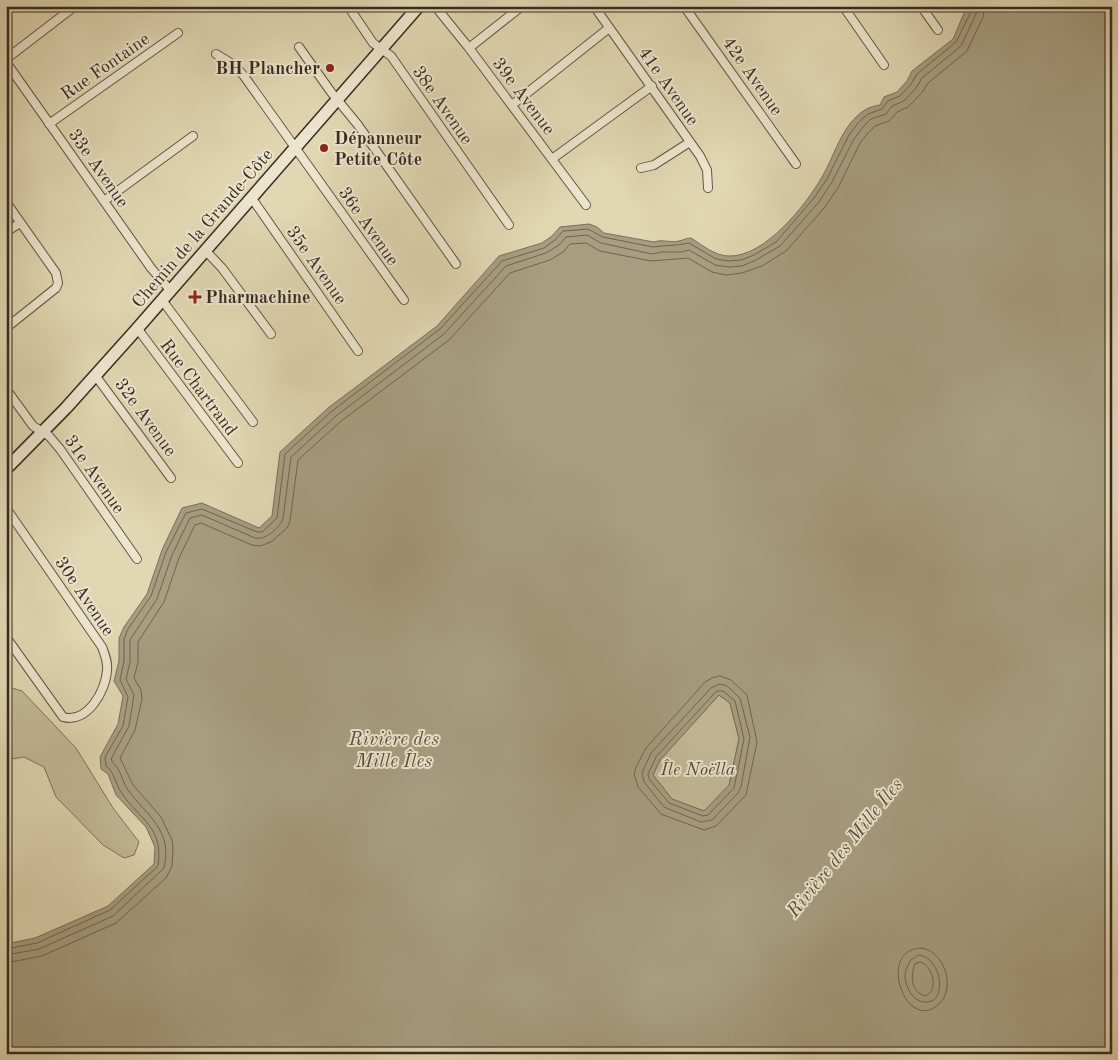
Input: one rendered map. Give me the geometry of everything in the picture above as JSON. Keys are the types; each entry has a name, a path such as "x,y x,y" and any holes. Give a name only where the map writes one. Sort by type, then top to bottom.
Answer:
{"main road":[{"name":"Chemin de la Grande-Côte","path":"6,469 43,432 162,300 419,6"}],"street":[{"path":"6,61 75,6"},
{"name":"38e Avenue","path":"348,6 374,43 390,56 509,225"},
{"name":"39e Avenue","path":"435,6 469,48 586,205"},
{"path":"469,48 522,6"},
{"name":"41e Avenue","path":"594,6 700,156 707,170 708,188"},
{"name":"42e Avenue","path":"684,6 796,164"},
{"path":"843,6 884,65"},
{"path":"921,6 938,30"},
{"path":"512,105 609,28"},
{"name":"Rue Fontaine","path":"49,124 178,33"},
{"path":"298,47 358,125 456,264"},
{"name":"36e Avenue","path":"216,54 234,65 241,72 404,300"},
{"name":"33e Avenue","path":"6,61 154,272 170,290"},
{"path":"552,159 652,86"},
{"path":"104,200 193,136"},
{"path":"641,168 654,165 690,142"},
{"name":"35e Avenue","path":"251,197 358,350"},
{"path":"6,202 56,273 58,283 56,288 6,328"},
{"path":"6,232 20,223"},
{"path":"205,250 222,268 272,334"},
{"path":"162,300 253,422"},
{"name":"Rue Chartrand","path":"137,328 238,463"},
{"name":"32e Avenue","path":"95,375 171,478"},
{"name":"31e Avenue","path":"6,389 33,426 49,436 60,449 136,559"},
{"name":"30e Avenue","path":"6,508 102,647 106,658 106,678 94,703 79,716 73,718 63,717 6,637"}],"green space":[{"path":"6,686 22,691 76,748 113,808 139,842 134,855 124,858 103,845 56,797 44,767 24,757 6,760"},
{"name":"Île Noëlla","path":"719,695 730,703 739,739 729,786 704,811 672,799 653,775 660,760"}],"water":[{"name":"Rivière des Mille Îles","path":"967,6 1112,6 1112,1054 6,1054 6,944 35,938 108,906 154,864 155,847 146,827 116,795 108,774 101,769 100,757 118,724 123,696 114,681 119,661 119,638 124,627 147,594 162,550 182,508 202,503 259,528 272,516 280,452 328,408 437,326 499,256 542,243 560,227 589,224 597,227 604,233 654,242 681,241 691,238 709,250 724,256 743,254 756,248 783,227 806,201 822,177 850,123 868,108 880,105 884,97 897,92 907,81 912,71 953,39","holes":["719,695 730,703 739,739 729,785 704,811 672,799 653,775 660,760"]}],"place":[{"name":"BH Plancher","path":"330,68"},
{"name":"Dépanneur Petite Côte","path":"324,148"},
{"name":"Pharmachine","path":"195,297"}]}
